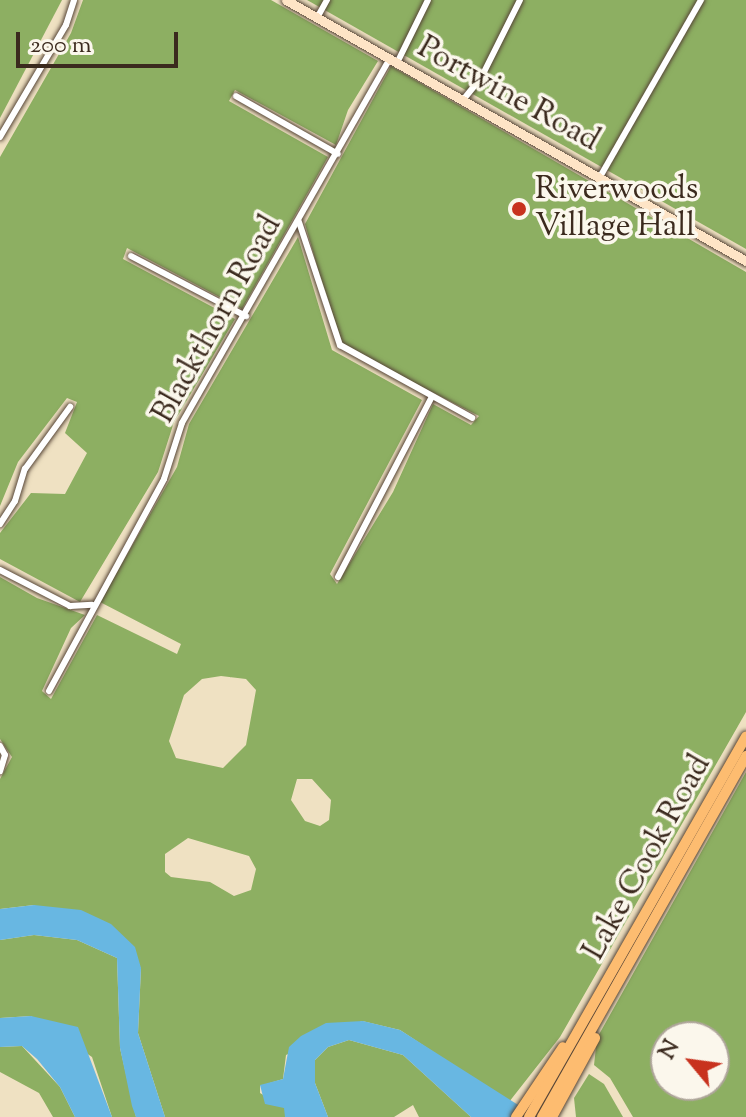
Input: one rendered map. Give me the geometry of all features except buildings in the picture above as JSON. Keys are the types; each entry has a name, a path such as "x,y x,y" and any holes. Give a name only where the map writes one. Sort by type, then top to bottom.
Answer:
{"main road":[{"name":"Lake Cook Road","path":"600,1006 746,737"},
{"name":"Lake Cook Road","path":"600,1006 746,756"},
{"path":"537,1114 600,1006"},
{"path":"516,1117 537,1114 602,1025 600,1006"}],"street":[{"path":"0,137 66,25 74,0"},
{"name":"Portwine Road","path":"286,0 746,261"},
{"path":"317,18 327,0"},
{"name":"Blackthorn Road","path":"49,691 90,618 92,605 164,479 182,423 428,0"},
{"path":"463,100 481,78 520,0"},
{"path":"600,177 701,0"},
{"path":"236,96 338,154"},
{"path":"299,222 340,345 472,418"},
{"path":"131,256 246,316"},
{"path":"338,577 431,398"},
{"path":"0,524 15,501 25,469 70,407"},
{"path":"0,570 70,606 92,605"},
{"path":"0,771 2,748"}],"green space":[{"path":"0,0 62,0 0,118"},
{"path":"83,0 271,0 378,61 348,110 336,145 235,90 229,101 328,157 242,309 127,248 123,259 235,319 174,422 158,472 80,602 0,559 0,533 31,493 65,494 87,453 65,433 77,402 67,398 18,462 0,506 0,157 71,33"},
{"path":"307,0 746,0 746,249"},
{"path":"391,66 746,272 746,712 560,1037 509,1102 400,1030 362,1021 286,1055 283,1079 260,1086 260,1093 285,1108 285,1117 165,1117 138,1033 141,968 34,905 0,909 0,779 12,757 0,739 0,577 37,598 85,615 71,628 42,691 51,699 97,615 177,654 181,644 100,602 177,467 189,424 298,237 332,350 422,400 330,574 337,584 393,492 433,404 471,425 479,416 340,345 305,224","holes":["221,676 246,679 256,690 246,745 223,768 176,758 169,741 184,695 202,679","297,779 312,779 331,800 329,820 320,826 305,821 291,800","188,838 249,856 256,869 251,890 234,896 210,882 171,877 165,872 165,854"]},
{"path":"746,772 746,1117 633,1117 610,1078 594,1065 597,1038"},
{"path":"34,935 77,940 117,958 120,1048 136,1117 112,1117 92,1057 31,1016 0,1018 0,940"},
{"path":"349,1040 403,1055 471,1117 419,1117 413,1105 394,1117 328,1117 315,1083 315,1060 328,1047"},
{"path":"22,1046 60,1087 75,1117 53,1117 39,1093 0,1072 0,1047"},
{"path":"589,1074 604,1084 623,1117 576,1117 574,1098"}],"water":[{"path":"34,905 81,910 111,924 135,947 141,968 138,1033 165,1117 136,1117 132,1106 120,1048 117,958 77,940 34,935 0,940 0,909"},
{"path":"31,1016 78,1027 112,1117 75,1117 60,1087 37,1059 22,1046 0,1047 0,1018"},
{"path":"363,1021 400,1030 537,1117 471,1117 403,1055 349,1040 328,1047 315,1060 315,1083 328,1117 285,1117 284,1108 265,1104 260,1085 283,1079 289,1047 301,1036 326,1023"}],"place":[{"name":"Riverwoods Village Hall","path":"519,209"}]}
